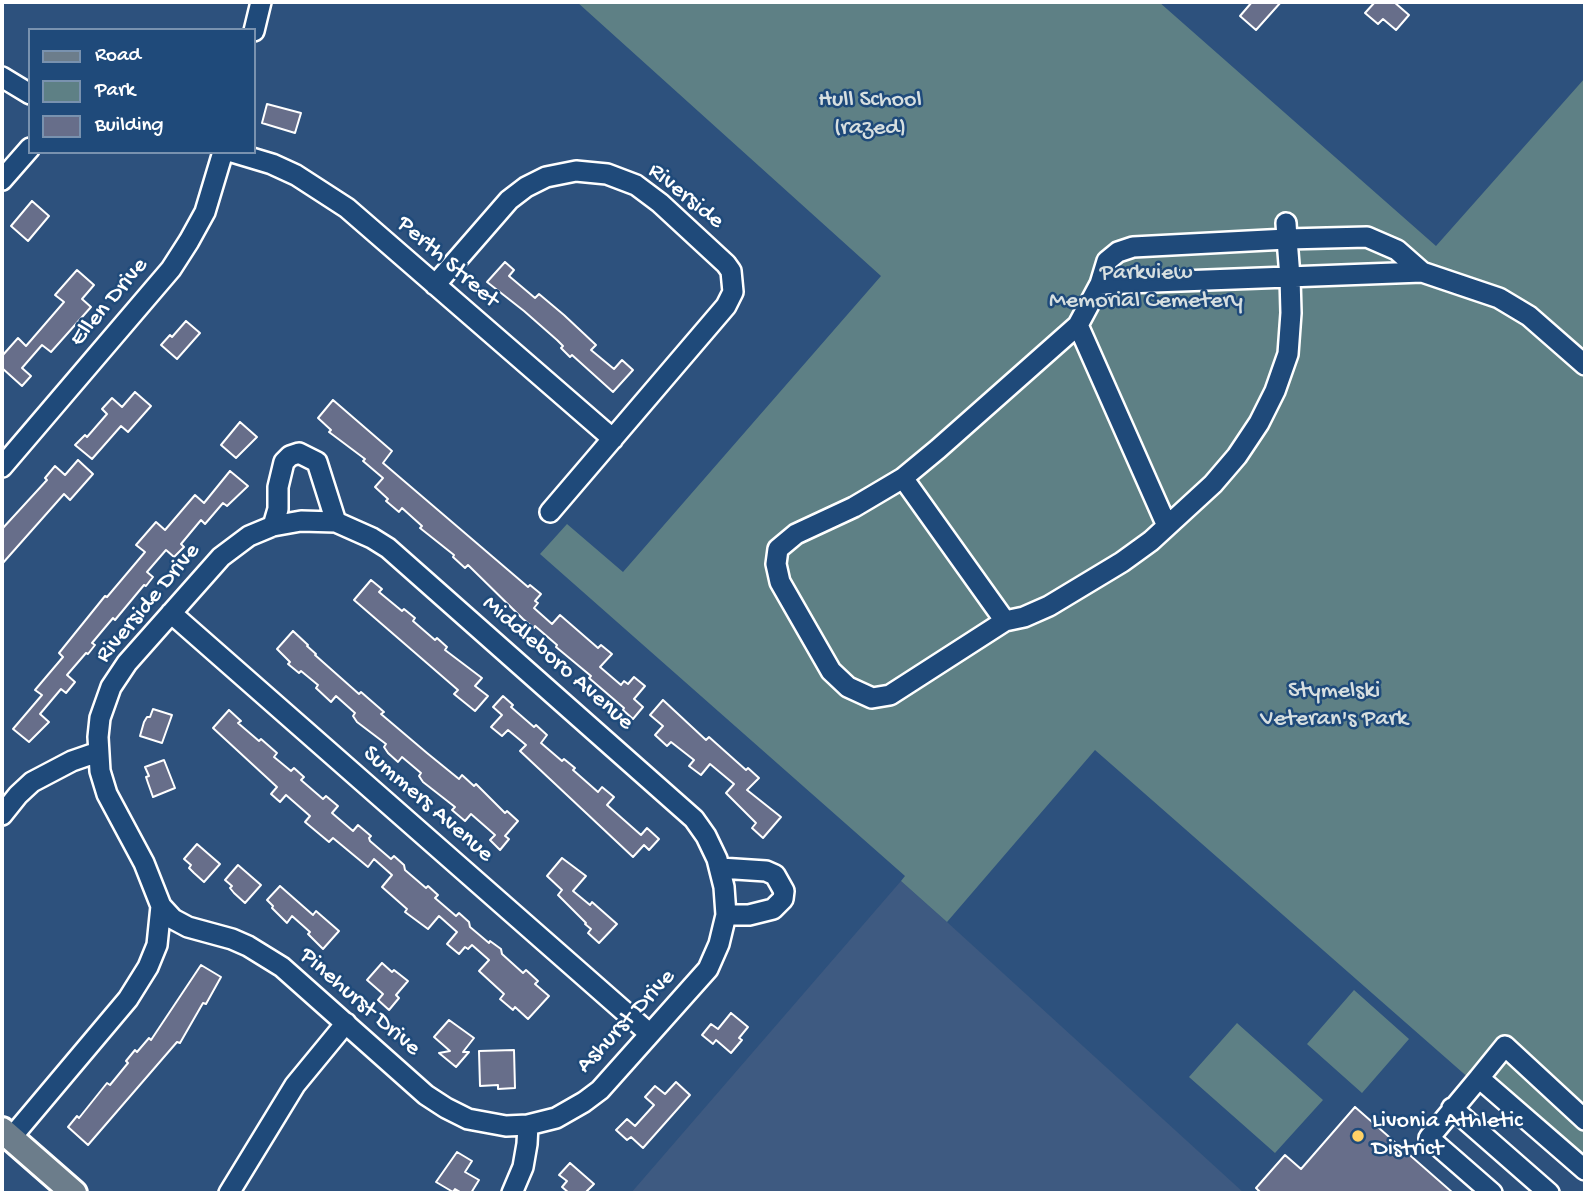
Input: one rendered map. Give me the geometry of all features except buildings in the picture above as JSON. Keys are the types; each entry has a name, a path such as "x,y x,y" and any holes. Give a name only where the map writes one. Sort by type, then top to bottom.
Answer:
{"main road":[{"path":"6,1134 74,1193"}],"street":[{"path":"255,28 261,2"},
{"path":"2,77 28,93"},
{"path":"2,180 28,150"},
{"name":"Ellen Drive","path":"2,467 171,269 205,212 222,154"},
{"name":"Perth Street","path":"239,154 272,164 320,188 347,208 613,439"},
{"name":"Riverside","path":"435,285 509,200 526,187 547,177 576,171 607,174 636,185 660,203 726,264 733,276 733,292 726,306 613,439"},
{"path":"1287,231 1291,313 1288,354 1275,391 1259,423 1237,456 1213,484 1122,562 1049,606 1024,617 1005,621 890,695 872,698 848,687 831,671 780,582 776,564 778,549 796,534 854,507 903,478 1078,325 1100,284 1107,261 1118,252 1133,247 1287,231 1367,237 1396,250 1422,272"},
{"path":"1100,284 1422,272 1499,298 1529,316 1585,365"},
{"path":"1078,325 1167,526"},
{"path":"550,512 613,439"},
{"path":"273,526 284,462 299,453 317,462 337,522"},
{"path":"903,478 1005,621"},
{"name":"Middleboro Avenue","path":"301,521 337,522 388,548 694,819 706,836 722,878"},
{"name":"Riverside Drive","path":"6,1134 139,984 156,945 161,906 144,863 107,794 98,752 100,718 111,687 127,663 220,557 249,536 273,526 301,521"},
{"name":"Summers Avenue","path":"171,614 650,1034"},
{"path":"2,815 32,782 60,766 98,752"},
{"path":"722,878 766,871 775,875 784,891 783,899 778,905 756,914 726,915"},
{"name":"Ashurst Drive","path":"528,1125 556,1118 600,1090 708,969 719,944 726,915 722,878"},
{"name":"Pinehurst Drive","path":"161,906 173,919 188,927 232,939 268,957 426,1095 446,1108 468,1119 487,1124 528,1125"},
{"path":"229,1193 295,1085 346,1023"},
{"path":"1492,1193 1429,1138 1505,1046 1585,1120"},
{"path":"1479,1078 1585,1170"},
{"path":"1452,1108 1549,1193"},
{"path":"512,1193 523,1167 528,1125"}],"shaded area":[{"path":"901,881 947,922 1244,1193 631,1193"}],"green space":[{"path":"577,2 1159,2 1436,246 1585,78 1585,1180 1095,750 947,922 901,881 905,876 540,554 567,524 623,572 881,276"},
{"path":"1354,990 1409,1039 1362,1093 1307,1044"},
{"path":"1237,1023 1323,1100 1275,1153 1189,1077"}],"place":[{"name":"Livonia Athletic District","path":"1358,1136"}],"park label":[{"name":"Hull School (razed)","path":"870,115"},
{"name":"Parkview Memorial Cemetery","path":"1146,288"},
{"name":"Stymelski Veteran's Park","path":"1334,706"}]}
